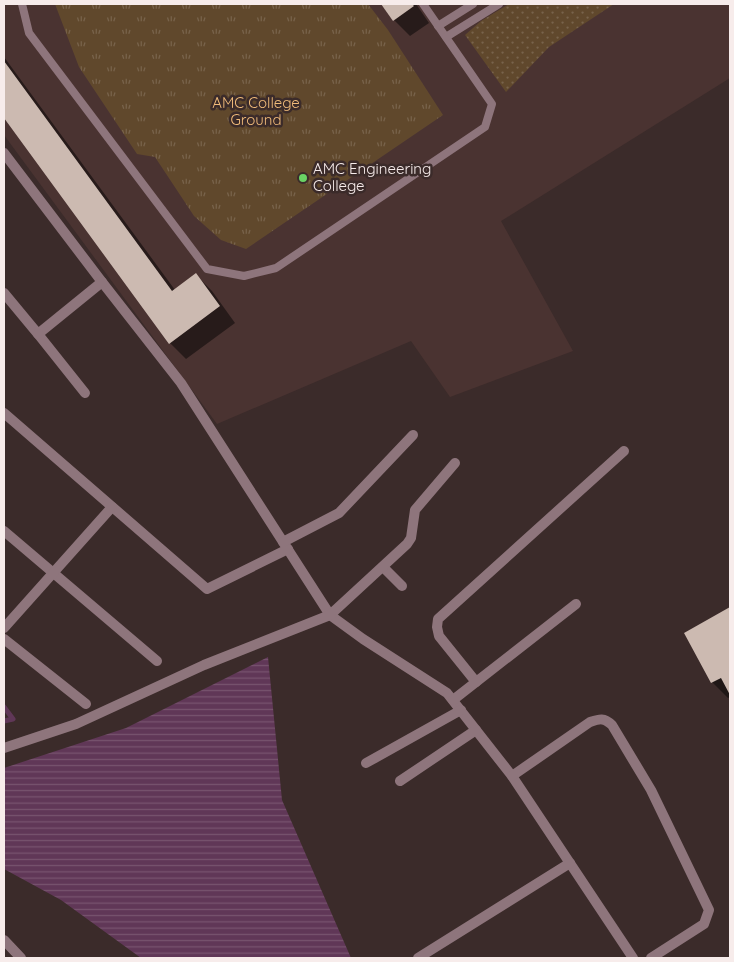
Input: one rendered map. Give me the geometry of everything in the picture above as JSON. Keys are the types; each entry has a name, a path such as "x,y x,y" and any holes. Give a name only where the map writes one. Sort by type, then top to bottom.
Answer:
{"street":[{"path":"4,153 181,384 330,615 363,639 447,692 512,776 633,958"},
{"path":"38,334 102,282"},
{"path":"4,293 85,392"},
{"path":"4,414 207,589 339,514 413,435"},
{"path":"476,682 439,636 437,628 438,619 624,451"},
{"path":"4,748 76,724 204,665 330,615 407,544 411,538 415,510 455,463"},
{"path":"4,628 112,507"},
{"path":"4,531 157,661"},
{"path":"383,567 402,586"},
{"path":"453,700 576,604"},
{"path":"4,639 86,704"},
{"path":"366,763 461,710"},
{"path":"512,776 590,722 600,719 607,720 612,725 651,790 709,910 704,924 651,958"},
{"path":"400,781 476,730"},
{"path":"418,958 570,863"},
{"path":"4,940 22,958"}],"lane":[{"path":"22,4 29,33 207,269 244,276 276,268 485,127 492,104 423,4"},
{"path":"438,26 473,4"},
{"path":"446,37 499,4"}],"shaded area":[{"name":"AMC Engineering College","path":"4,4 730,4 730,78 501,221 573,351 450,397 411,341 217,424 4,135"},
{"path":"268,657 282,800 351,958 141,958 61,900 4,869 4,768 126,728"}],"green space":[{"name":"AMC College Ground","path":"55,4 368,4 388,30 443,115 246,249 221,240 194,216 155,157 137,154 79,67"},
{"path":"509,4 614,4 549,47 506,92 465,35 481,21"}],"building":[{"path":"381,4 412,4 414,6 393,21"},
{"path":"4,61 172,291 196,273 220,306 169,344 4,118"},
{"path":"730,607 730,695 721,678 711,683 684,633"}],"waterway":[{"path":"4,707 13,719 4,721"}],"place":[{"name":"AMC Engineering College","path":"303,178"}]}
